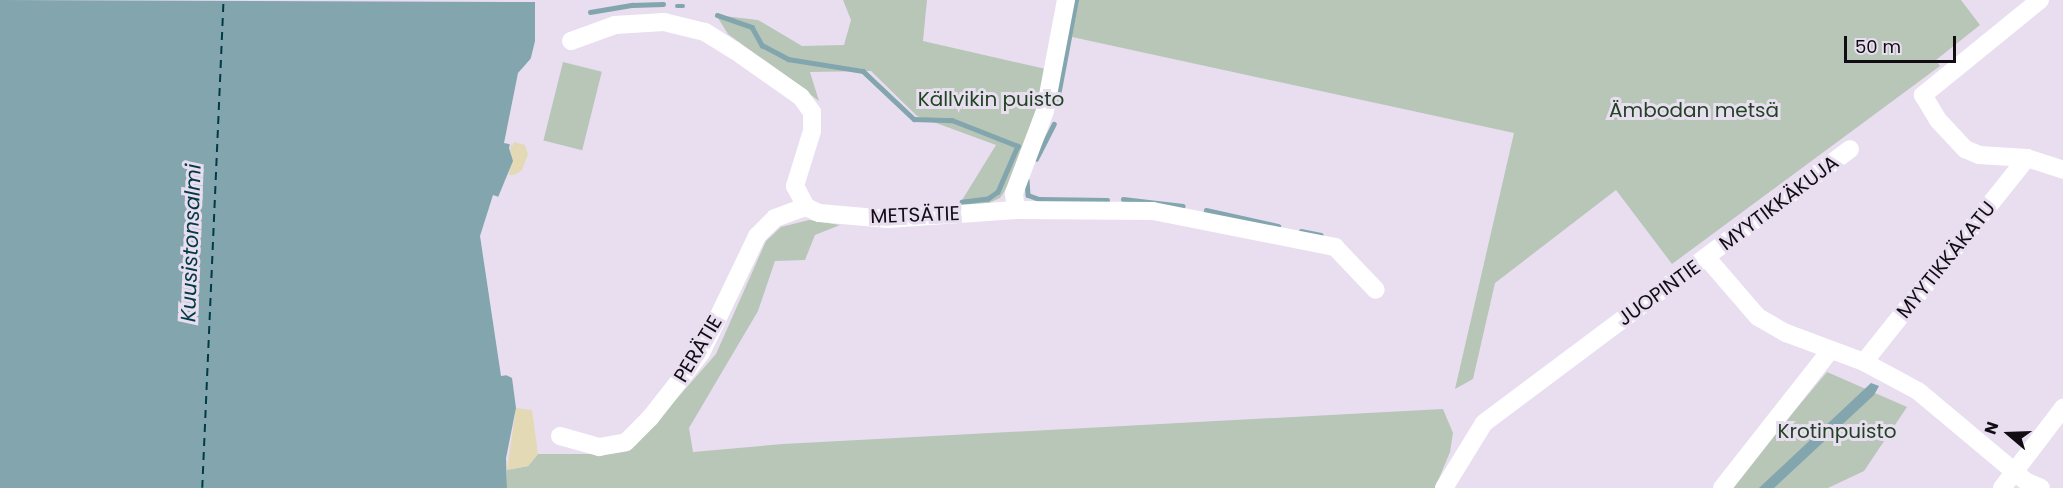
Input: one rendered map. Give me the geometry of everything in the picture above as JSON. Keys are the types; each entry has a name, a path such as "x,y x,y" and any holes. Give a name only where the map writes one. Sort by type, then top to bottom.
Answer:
{"street":[{"path":"1016,210 1014,193 1044,111 1066,0"},
{"path":"2040,0 1923,95 1938,120 1965,149 1979,155 2027,158 2063,171"},
{"path":"572,41 615,25 664,22 705,32 801,97 812,112 812,131 795,186 806,207"},
{"name":"MYYTIKKÄKUJA","path":"1707,258 1850,149"},
{"name":"MYYTIKKÄKATU","path":"1864,362 2027,158"},
{"name":"METSÄTIE","path":"806,207 819,213 888,219 1016,210 1153,211 1291,236 1335,247 1376,290"},
{"name":"PERÄTIE","path":"560,436 599,447 626,442 650,418 701,353 757,236 775,218 806,207"},
{"name":"JUOPINTIE","path":"1444,488 1484,423 1707,258 1758,317 1830,351 1864,362 1933,401 2027,482 2041,488"},
{"path":"1722,488 1830,351"},
{"path":"2002,488 2063,408"}],"green space":[{"name":"Källvikin puisto","path":"843,0 927,0 923,41 1046,69 1041,97 1010,183 1000,198 982,206 959,205 996,145 917,116 871,71 810,72 819,101 728,34 716,15 758,20 802,46 844,45 851,20"},
{"name":"Ämbodan metsä","path":"1079,0 1961,0 1980,25 1936,60 1940,66 1672,264 1616,190 1495,283 1473,379 1455,389 1514,133 1072,37"},
{"path":"563,62 602,72 582,150 543,141"},
{"path":"809,220 840,225 815,235 805,260 775,261 758,311 689,428 693,452 783,444 1443,409 1453,433 1450,452 1435,488 507,488 507,470 528,466 538,454 604,454 635,446 716,354 766,241 781,227"},
{"name":"Krotinpuisto","path":"1827,372 1907,407 1864,471 1828,488 1730,488"}],"sand":[{"path":"511,141 525,145 528,154 522,170 514,175 509,175"},
{"path":"516,408 532,410 538,454 528,466 507,470"}],"water":[{"name":"Kuusistonsalmi","path":"0,0 535,2 535,41 509,148 513,161 482,236 502,373 512,378 516,408 506,458 507,488 0,488"},
{"path":"1871,383 1879,386 1874,395 1774,488 1759,488"}],"pier":[{"path":"533,56 513,145 504,143 518,73"},
{"path":"493,195 499,197 485,237 508,375 501,376 480,236"}],"waterway":[{"path":"1056,106 1076,0"},
{"path":"590,12 632,5 663,4"},
{"path":"677,6 683,6"},
{"path":"717,15 752,27 762,45 788,59 863,71 914,119 952,120 1018,146 998,192 988,199 962,202"},
{"path":"1036,159 1054,124"},
{"path":"1027,180 1028,195 1039,199 1107,200"},
{"path":"1123,199 1183,206"},
{"path":"1206,210 1278,226"},
{"path":"1301,231 1321,235"}],"ferry route":[{"path":"202,488 223,0"}]}
